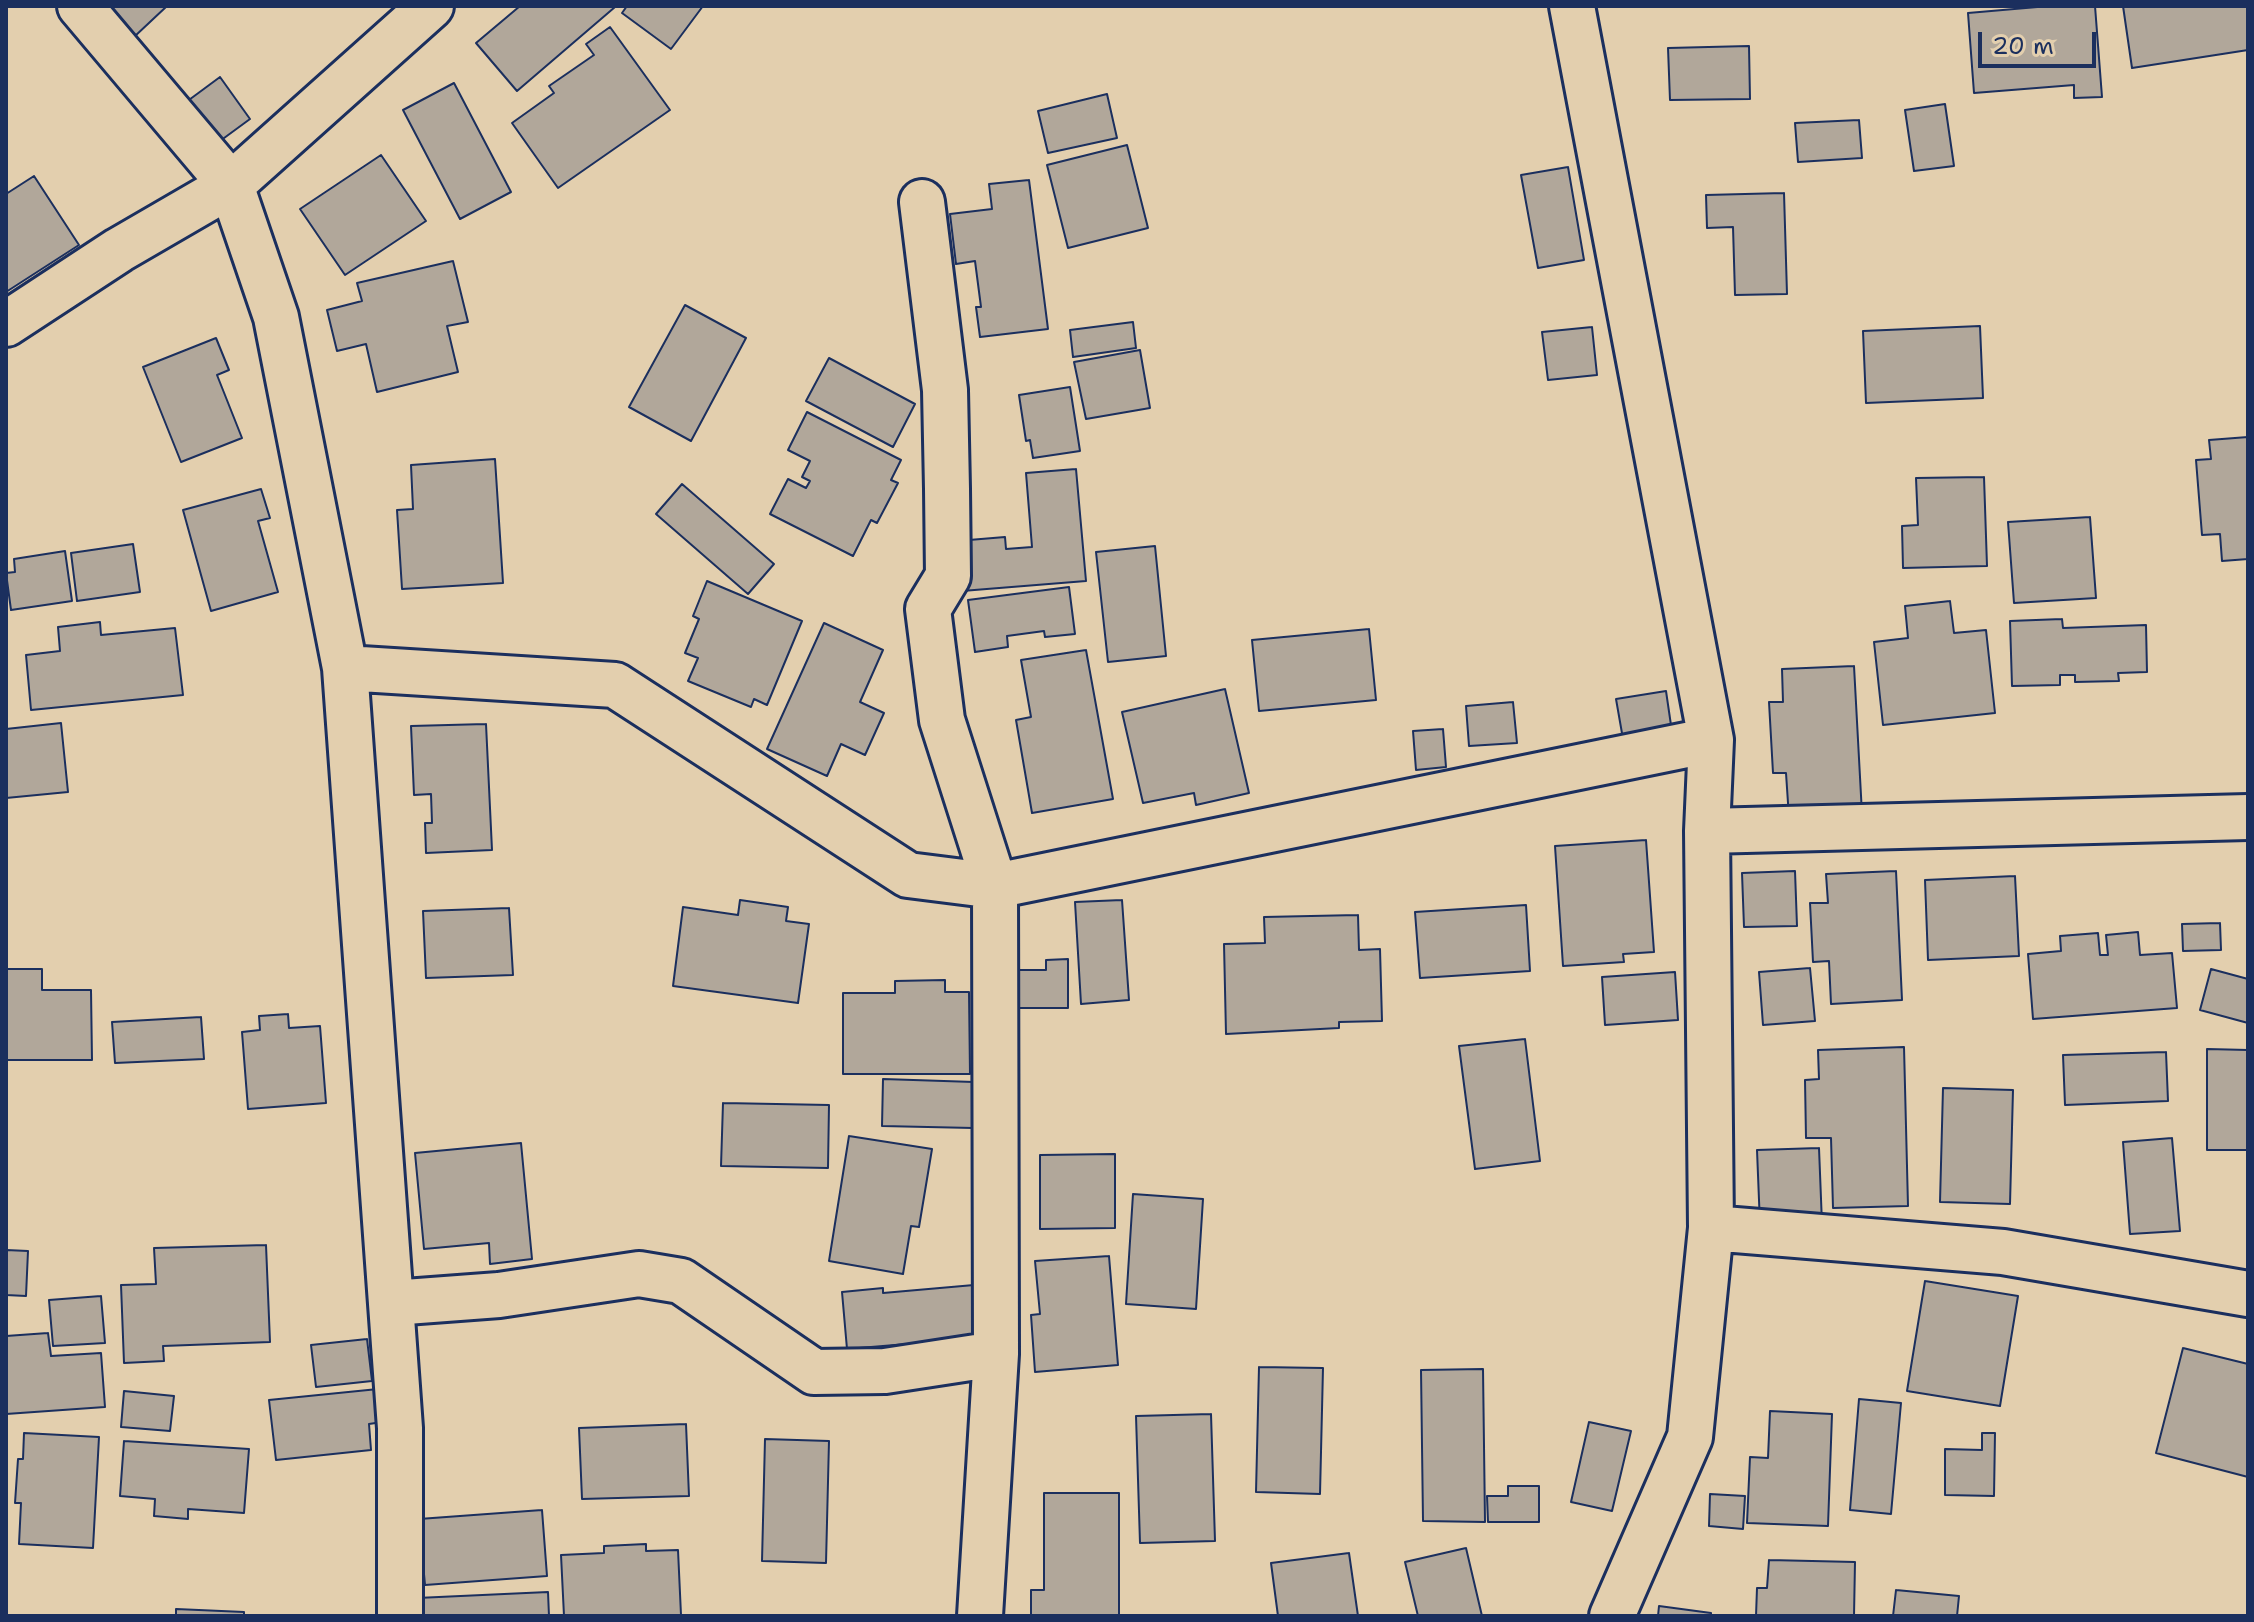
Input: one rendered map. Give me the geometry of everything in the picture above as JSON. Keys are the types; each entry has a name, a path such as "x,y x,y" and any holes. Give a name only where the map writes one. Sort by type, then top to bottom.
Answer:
{"street":[{"path":"80,6 231,185 276,317 345,668 400,1428 400,1616"},
{"path":"6,324 119,250 231,185 431,6"},
{"path":"1572,6 1711,740 1707,831 1711,1228 1690,1437 1612,1616"},
{"path":"922,202 945,390 947,475 948,576 928,609 942,720 995,886 996,1354 980,1616"},
{"path":"345,668 615,685 908,875 995,886 1711,740"},
{"path":"1707,831 2248,817"},
{"path":"1711,1228 2003,1252 2248,1294"},
{"path":"392,1303 499,1295 639,1274 681,1281 814,1372 885,1371 996,1354"}],"building":[{"path":"104,6 167,6 134,37"},
{"path":"520,6 615,7 517,91 476,43"},
{"path":"627,6 703,6 671,49 622,13"},
{"path":"2049,6 2095,6 2102,97 2074,98 2074,85 1974,93 1968,13"},
{"path":"2123,6 2248,6 2248,50 2132,68"},
{"path":"610,27 670,110 558,188 512,123 554,93 549,86 594,55 586,44"},
{"path":"1749,46 1750,99 1670,100 1668,48"},
{"path":"220,77 250,119 205,152 174,111"},
{"path":"454,83 511,192 460,219 403,110"},
{"path":"1107,94 1117,138 1048,153 1038,111"},
{"path":"1945,104 1954,166 1914,171 1905,110"},
{"path":"1859,120 1862,158 1798,162 1795,123"},
{"path":"1127,145 1148,228 1068,248 1047,165"},
{"path":"381,155 426,221 345,275 300,209"},
{"path":"1568,167 1584,260 1538,268 1521,175"},
{"path":"34,176 79,245 6,292 6,194"},
{"path":"1029,180 1048,329 980,337 976,307 981,307 975,261 956,264 950,214 992,209 989,184"},
{"path":"1784,193 1787,294 1735,295 1733,227 1707,228 1706,195"},
{"path":"453,261 468,322 447,326 458,372 377,392 366,344 337,351 327,310 362,301 357,283"},
{"path":"685,305 746,338 691,441 629,407"},
{"path":"1133,322 1136,348 1073,357 1070,330"},
{"path":"1980,326 1983,398 1866,403 1863,331"},
{"path":"1592,327 1597,375 1548,380 1542,332"},
{"path":"216,338 229,370 217,375 242,438 181,462 143,367"},
{"path":"1140,350 1150,408 1086,419 1074,362"},
{"path":"829,358 915,404 893,447 806,401"},
{"path":"1070,387 1080,451 1033,458 1030,440 1026,441 1019,395"},
{"path":"807,412 901,460 891,480 898,483 877,523 871,520 853,556 770,514 788,479 806,488 810,481 802,477 810,461 788,450"},
{"path":"2248,437 2248,559 2222,561 2220,534 2202,535 2196,460 2211,459 2209,440"},
{"path":"495,459 503,583 402,589 397,510 413,509 411,465"},
{"path":"1076,469 1086,581 962,591 957,541 1005,537 1006,549 1032,547 1026,473"},
{"path":"1984,477 1987,566 1903,568 1902,526 1918,525 1916,478"},
{"path":"682,484 774,564 748,594 656,514"},
{"path":"261,489 270,518 258,521 278,592 211,611 183,510"},
{"path":"2090,517 2096,598 2014,603 2008,522"},
{"path":"133,544 140,592 77,601 71,553"},
{"path":"1155,546 1166,656 1108,662 1096,552"},
{"path":"65,551 72,601 11,610 6,573 15,572 14,559"},
{"path":"707,581 802,621 767,705 754,699 751,707 688,681 698,658 685,653 699,619 693,616"},
{"path":"1069,587 1075,634 1045,637 1044,631 1007,636 1008,647 975,652 968,600"},
{"path":"1950,601 1954,633 1986,630 1995,713 1883,725 1874,642 1908,638 1905,606"},
{"path":"2062,619 2063,628 2146,625 2147,672 2118,673 2119,681 2075,682 2075,675 2060,675 2060,685 2012,686 2010,621"},
{"path":"100,622 101,635 175,628 183,695 31,710 26,655 60,651 58,627"},
{"path":"824,623 883,650 860,702 884,713 865,755 841,744 827,776 767,749"},
{"path":"1369,629 1376,700 1259,711 1252,640"},
{"path":"1086,650 1113,799 1032,813 1016,720 1031,717 1021,660"},
{"path":"1854,666 1862,814 1789,818 1786,773 1773,773 1769,702 1783,702 1782,669"},
{"path":"1225,689 1249,793 1196,805 1194,793 1143,803 1122,712"},
{"path":"1666,691 1672,732 1623,739 1616,699"},
{"path":"1513,702 1517,743 1469,746 1466,706"},
{"path":"61,723 68,792 6,798 6,729"},
{"path":"486,724 492,850 426,853 425,823 432,823 431,794 414,795 411,726"},
{"path":"1443,729 1446,767 1416,770 1413,731"},
{"path":"1646,840 1654,952 1623,954 1624,962 1563,966 1555,846"},
{"path":"1795,871 1797,926 1744,927 1742,873"},
{"path":"1896,871 1902,1000 1831,1004 1829,961 1813,962 1810,903 1828,903 1826,874"},
{"path":"2015,876 2019,956 1928,960 1925,880"},
{"path":"740,900 788,907 786,921 809,924 798,1003 673,986 683,907 738,915"},
{"path":"1122,900 1129,1000 1081,1004 1075,902"},
{"path":"1526,905 1530,971 1420,978 1415,912"},
{"path":"509,908 513,975 426,978 423,911"},
{"path":"1358,915 1359,950 1380,949 1382,1021 1339,1022 1339,1028 1226,1034 1224,944 1265,943 1264,917"},
{"path":"2220,923 2221,950 2183,951 2182,924"},
{"path":"2138,932 2140,955 2172,953 2177,1008 2033,1019 2028,954 2061,951 2060,936 2098,933 2100,955 2108,955 2106,935"},
{"path":"1068,959 1068,1008 1012,1008 1012,970 1046,970 1046,960"},
{"path":"1810,968 1815,1021 1763,1025 1759,972"},
{"path":"6,969 42,969 42,990 91,990 92,1060 6,1060"},
{"path":"2211,969 2248,979 2248,1023 2200,1010"},
{"path":"1675,972 1678,1020 1605,1025 1602,977"},
{"path":"945,980 945,992 969,992 970,1074 843,1074 843,993 895,993 895,981"},
{"path":"288,1014 289,1028 320,1026 326,1103 248,1109 242,1032 260,1030 259,1016"},
{"path":"201,1017 204,1059 115,1063 112,1022"},
{"path":"1525,1039 1540,1161 1475,1169 1459,1046"},
{"path":"1904,1047 1908,1206 1833,1208 1831,1138 1806,1138 1805,1080 1819,1079 1818,1050"},
{"path":"2207,1049 2248,1050 2248,1150 2207,1150"},
{"path":"2166,1052 2168,1101 2065,1105 2063,1055"},
{"path":"883,1079 974,1082 973,1128 882,1126"},
{"path":"1943,1088 2013,1090 2010,1204 1940,1202"},
{"path":"723,1103 829,1105 828,1168 721,1166"},
{"path":"849,1136 932,1149 919,1227 911,1226 903,1274 829,1261"},
{"path":"2172,1138 2180,1231 2130,1234 2123,1142"},
{"path":"521,1143 532,1259 490,1264 489,1243 424,1249 415,1153"},
{"path":"1819,1148 1822,1224 1760,1225 1757,1150"},
{"path":"1115,1154 1115,1228 1040,1229 1040,1155"},
{"path":"1133,1194 1203,1199 1196,1309 1126,1304"},
{"path":"266,1245 270,1342 163,1346 164,1361 124,1363 121,1285 156,1284 154,1248"},
{"path":"6,1250 28,1251 26,1296 6,1295"},
{"path":"1109,1256 1118,1365 1035,1372 1031,1315 1040,1314 1035,1261"},
{"path":"1925,1281 2018,1296 2000,1406 1907,1391"},
{"path":"974,1285 979,1338 847,1349 842,1292 883,1288 883,1293"},
{"path":"101,1296 105,1343 53,1346 49,1300"},
{"path":"48,1333 51,1356 101,1353 105,1407 6,1414 6,1336"},
{"path":"367,1339 372,1381 316,1387 311,1345"},
{"path":"2183,1348 2248,1364 2248,1477 2156,1453"},
{"path":"1259,1367 1323,1368 1320,1494 1256,1492"},
{"path":"1483,1369 1485,1522 1423,1521 1421,1370"},
{"path":"378,1389 382,1422 369,1424 371,1450 276,1460 269,1400"},
{"path":"124,1391 174,1396 170,1431 121,1427"},
{"path":"1859,1399 1901,1403 1891,1514 1850,1510"},
{"path":"1770,1411 1832,1414 1828,1526 1747,1523 1750,1457 1768,1458"},
{"path":"1211,1414 1215,1541 1140,1543 1136,1416"},
{"path":"1589,1422 1631,1431 1612,1511 1571,1502"},
{"path":"686,1424 689,1496 582,1499 579,1428"},
{"path":"24,1433 99,1437 93,1548 19,1544 21,1503 15,1503 18,1459 23,1459"},
{"path":"1982,1433 1995,1433 1994,1496 1945,1495 1945,1449 1982,1450"},
{"path":"765,1439 829,1441 826,1563 762,1561"},
{"path":"124,1441 249,1449 244,1513 188,1509 188,1519 154,1516 155,1499 120,1496"},
{"path":"1508,1486 1539,1486 1539,1522 1488,1522 1487,1496 1508,1496"},
{"path":"1044,1493 1119,1493 1119,1616 1031,1616 1031,1590 1044,1590"},
{"path":"1710,1494 1745,1496 1743,1529 1709,1526"},
{"path":"542,1510 547,1576 425,1585 419,1519"},
{"path":"646,1544 646,1551 678,1550 681,1615 564,1616 561,1555 604,1553 604,1546"},
{"path":"1466,1548 1482,1616 1418,1616 1405,1562"},
{"path":"1349,1553 1358,1616 1278,1616 1271,1563"},
{"path":"1769,1560 1855,1562 1854,1616 1756,1616 1757,1588 1767,1588"},
{"path":"1896,1590 1959,1596 1957,1616 1893,1616"},
{"path":"548,1592 549,1616 418,1616 417,1598"},
{"path":"1659,1606 1711,1613 1711,1616 1658,1616"},
{"path":"176,1609 244,1612 244,1616 176,1616"}]}
